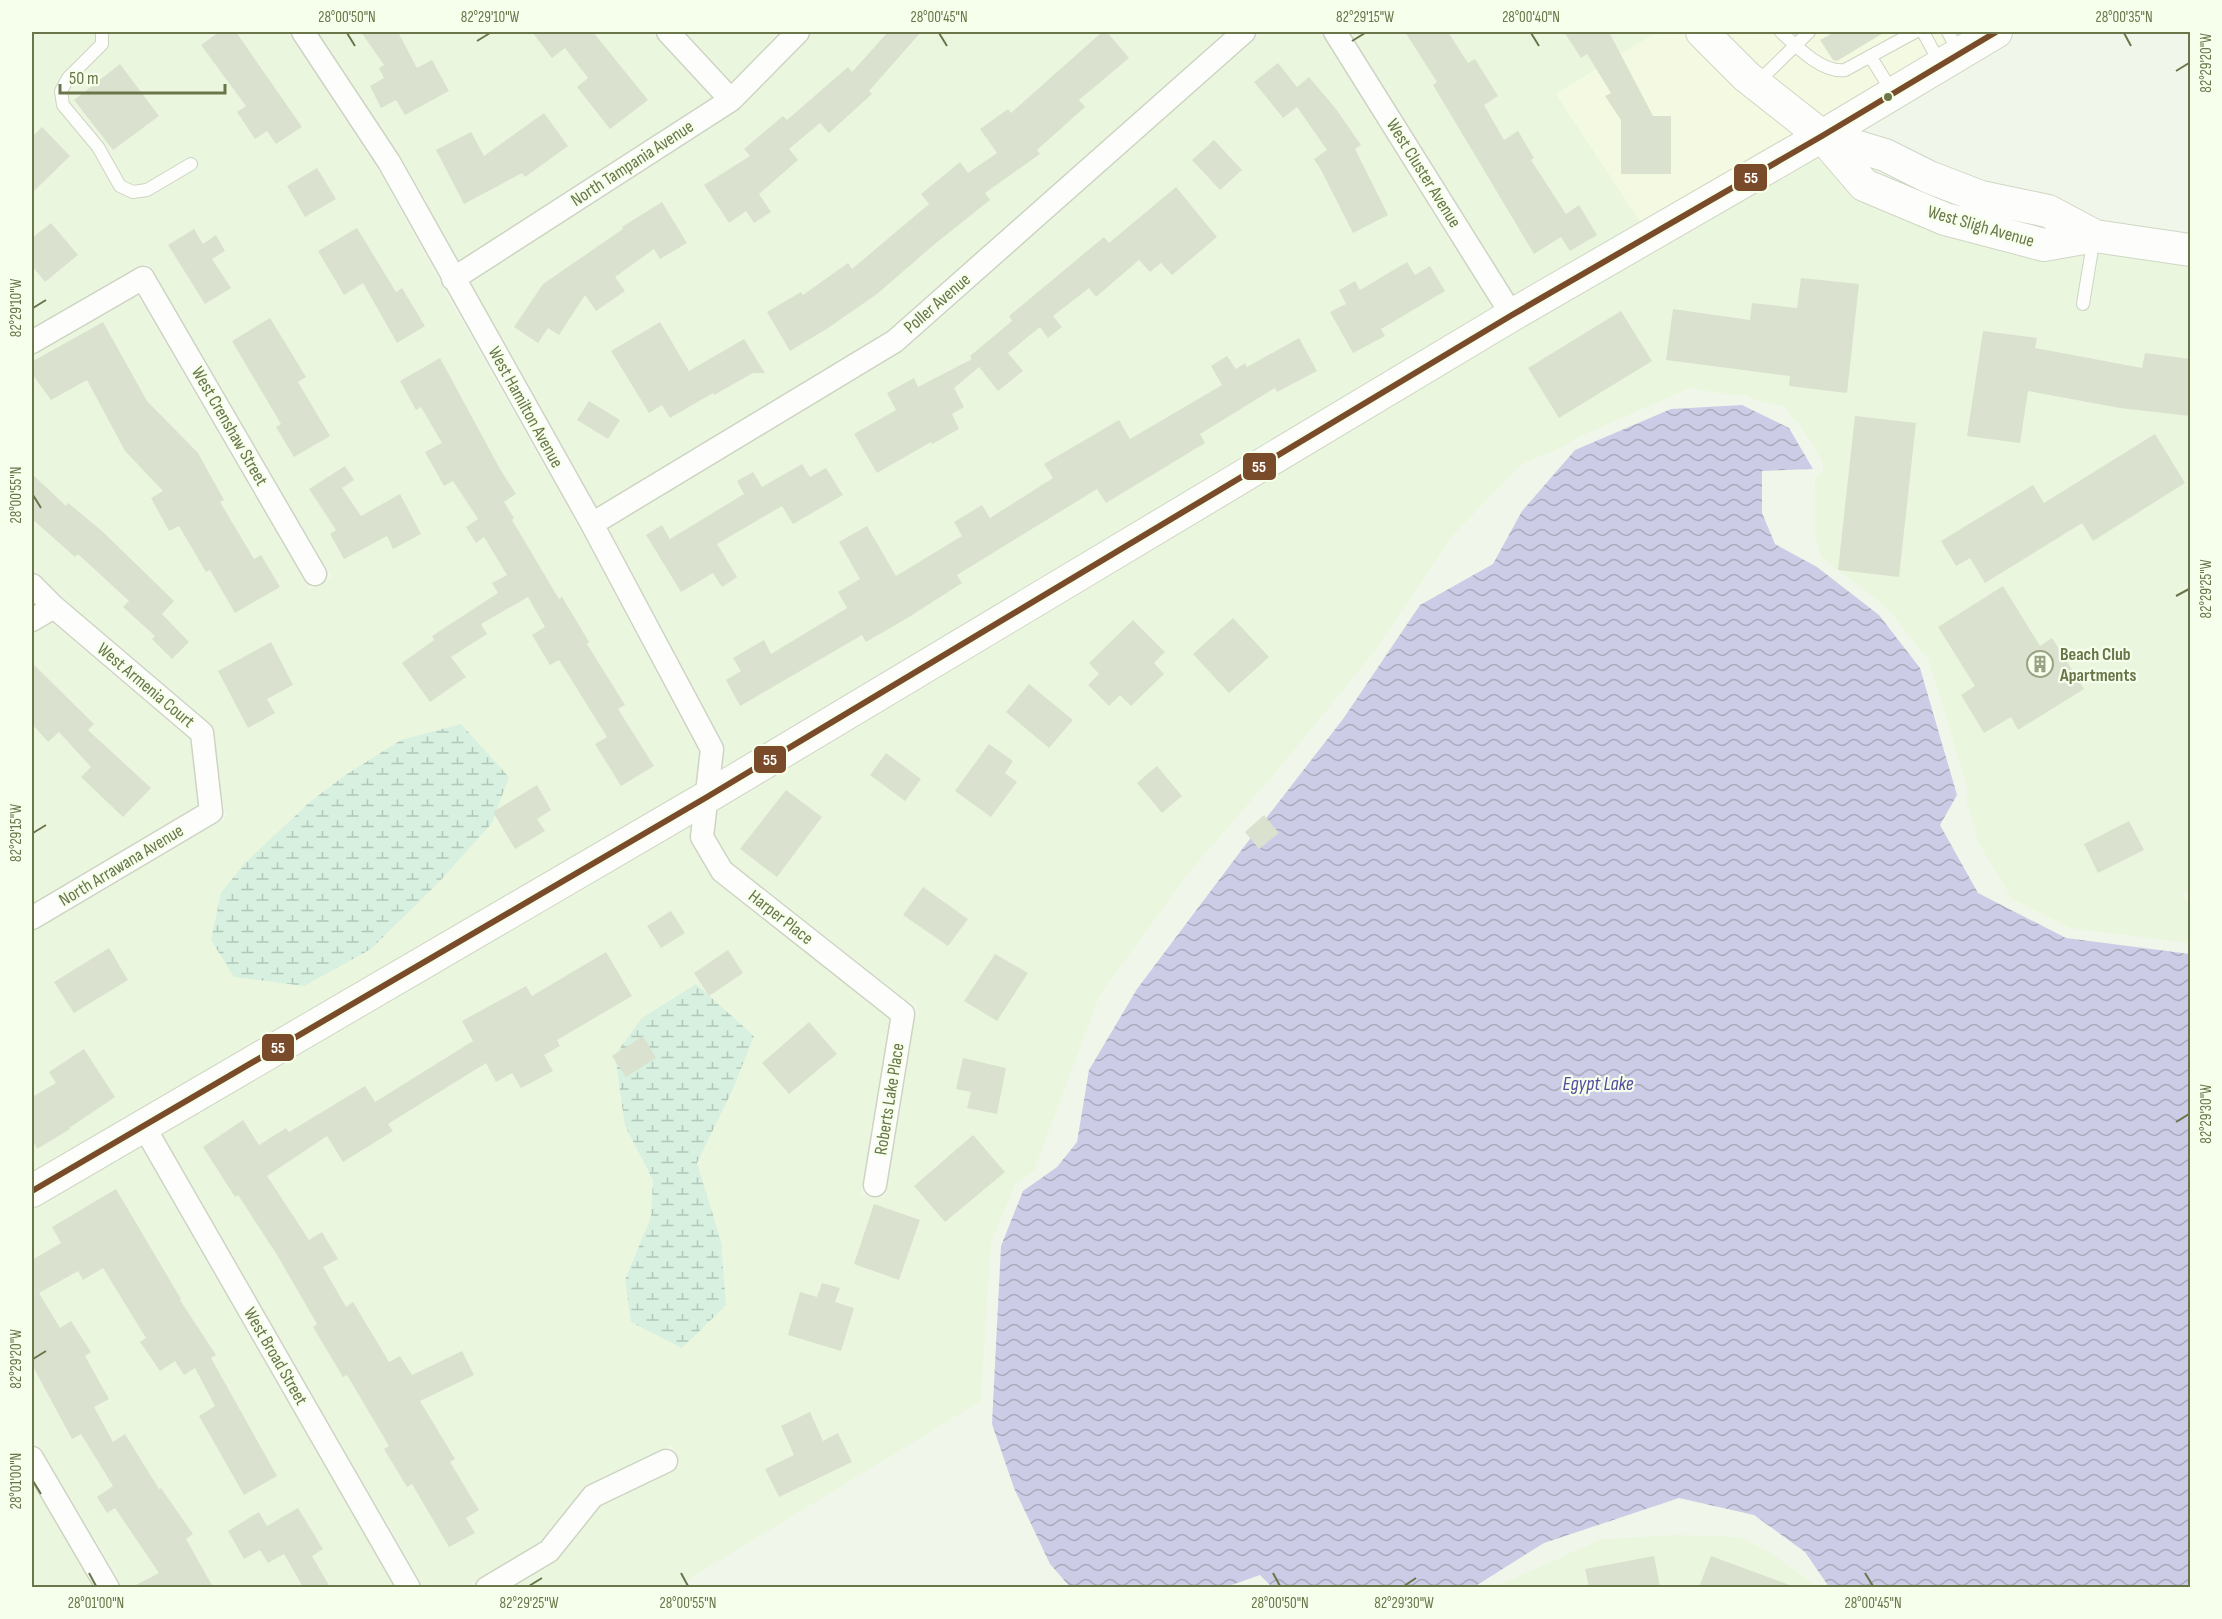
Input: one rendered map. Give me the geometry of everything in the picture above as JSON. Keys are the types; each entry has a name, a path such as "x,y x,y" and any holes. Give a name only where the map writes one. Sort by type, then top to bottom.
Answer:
{"street":[{"name":"West Hamilton Avenue","path":"303,32 389,162 592,524 712,749 707,797"},
{"path":"668,32 731,100"},
{"name":"North Tampania Avenue","path":"453,279 731,100 798,32"},
{"name":"Poller Avenue","path":"592,524 895,341 1244,32"},
{"name":"West Cluster Avenue","path":"1335,32 1512,315"},
{"name":"West Sligh Avenue","path":"1702,32 1756,84 1822,136 1864,185 1945,219 2044,245 2094,236 2190,250"},
{"path":"32,1191 707,797 1512,315 1822,136 1893,93 1949,50 1996,32"},
{"name":"West Crenshaw Street","path":"32,342 143,279 315,574"},
{"name":"West Armenia Court","path":"32,585 54,607 202,733 211,812"},
{"path":"32,620 54,607"},
{"name":"Harper Place","path":"707,797 702,837 722,871 903,1014"},
{"name":"North Arrawana Avenue","path":"32,918 211,812"},
{"name":"Roberts Lake Place","path":"875,1185 903,1014"},
{"name":"West Broad Street","path":"143,1125 409,1587"},
{"path":"32,1458 108,1587"},
{"path":"487,1587 549,1551 593,1496 666,1461"}],"lane":[{"path":"102,32 102,44 68,78 64,85 61,91 63,105 98,147 120,186 133,192 147,190 191,164"},
{"path":"1781,32 1829,69 1837,71 1845,70 1915,32"},
{"path":"1756,84 1809,32"},
{"path":"1923,32 1949,50"},
{"path":"1870,56 1893,93"},
{"path":"2083,304 2094,236"}],"shaded area":[{"path":"32,32 287,32 378,169 581,531 699,753 695,790 32,1178 32,931 215,823 225,821 224,817 228,815 223,807 214,731 211,724 64,599 59,591 57,592 32,567 32,355 137,295 309,589 332,577 148,263 32,329","holes":["401,740 492,823 439,882 371,949 310,802 344,776"]},
{"path":"318,32 651,32 712,98 459,262 400,155"},
{"path":"686,32 782,32 732,82"},
{"path":"814,32 1227,32 887,332 597,508 470,282 729,116 748,100"},
{"path":"1262,32 1320,32 1495,312 721,775 723,743 608,528 902,349"},
{"path":"1350,32 1657,32 1557,94 1643,226 1517,299"},
{"path":"1657,32 1683,32 1738,86 1801,135 1643,226 1556,94"},
{"path":"1719,32 1956,32 1961,39 1826,120 1756,68"},
{"path":"1819,151 1854,193 2091,248 2190,262 2190,889 2183,894 2190,906 2190,943 2070,928 2012,899 1978,842 1966,800 1968,791 1929,661 1886,607 1822,558 1814,533 1815,479 1823,472 1823,463 1799,423 1792,418 1784,406 1759,401 1745,395 1729,395 1690,388 1522,464 1454,534 1374,652 1283,764 1190,871 1100,995 1034,1171 1015,1185 991,1243 981,1401 676,1587 509,1587 559,1558 601,1505 681,1466 672,1445 588,1486 541,1543 464,1587 424,1587 159,1128 692,818 691,844 714,881 890,1019 861,1196 885,1197 914,1018 920,1012 916,1008 917,1003 909,1002 732,863 715,834 719,803","holes":["732,1091 697,1163 721,1241 625,1280 651,1217 653,1180 625,1126"]},
{"path":"51,622 190,739 198,806 32,905 32,633"},
{"path":"137,1141 394,1587 123,1587 32,1433 32,1205"},
{"path":"32,1483 94,1587 32,1587"},
{"path":"1676,1535 1740,1537 1771,1553 1815,1587 1492,1588 1602,1539"}],"green space":[{"path":"461,724 509,777 492,823 439,882 371,949 304,986 234,977 211,940 221,893 244,864 310,802 344,776 401,740"},
{"path":"696,984 754,1036 732,1091 697,1163 721,1241 726,1305 682,1348 631,1322 625,1280 651,1217 653,1180 625,1126 615,1055 642,1018"}],"water":[{"name":"Egypt Lake","path":"1742,405 1789,428 1813,469 1762,471 1762,513 1775,544 1817,567 1879,615 1920,668 1957,795 1940,825 1978,893 2066,938 2190,954 2190,1587 1829,1587 1805,1552 1754,1515 1679,1498 1544,1543 1474,1587 1272,1587 1260,1575 1226,1587 1070,1587 1050,1564 1014,1488 992,1424 1001,1246 1023,1191 1057,1167 1077,1142 1089,1070 1137,989 1343,719 1420,605 1493,564 1522,511 1575,450 1671,409"}],"building":[{"path":"219,32 236,32 302,127 276,144 267,131 255,139 237,112 246,106 201,45"},
{"path":"361,32 398,32 417,68 432,60 449,91 405,115 396,100 381,108 370,86 384,78 379,68 384,65"},
{"path":"532,32 593,32 648,100 610,129 577,87 588,78 565,48 552,58"},
{"path":"888,32 921,32 869,91 872,94 829,133 820,123 789,149 798,160 759,194 771,212 754,223 746,211 729,223 704,185 750,156 744,149 783,116 787,120 848,67 852,72"},
{"path":"1102,32 1107,32 1129,58 1079,100 1085,107 1037,150 1040,154 985,193 990,200 877,294 790,351 767,312 801,292 803,295 848,263 852,269 929,204 921,194 960,162 968,173 997,153 980,129 1008,109 1011,113"},
{"path":"1405,32 1448,32 1468,63 1475,59 1498,96 1484,105 1504,140 1518,131 1534,158 1531,160 1566,214 1579,205 1597,235 1570,251 1561,237 1534,254 1433,85 1437,82"},
{"path":"1564,32 1609,32 1653,116 1671,116 1671,174 1621,174 1621,120 1605,96 1611,93 1587,54 1581,58"},
{"path":"1835,32 1885,32 1837,61 1833,60 1820,40"},
{"path":"1278,63 1297,87 1309,77 1336,109 1361,145 1355,149 1388,215 1353,233 1314,159 1327,150 1297,107 1283,118 1254,82"},
{"path":"120,64 159,116 113,150 74,100"},
{"path":"544,113 568,146 525,177 522,173 464,204 436,150 471,132 484,156"},
{"path":"42,127 70,156 32,193 32,137"},
{"path":"1214,140 1242,170 1220,190 1192,160"},
{"path":"317,168 336,199 305,217 287,186"},
{"path":"1176,187 1217,237 1172,275 1161,263 1150,272 1139,260 1096,297 1089,288 1053,316 1062,327 1048,338 1040,327 1008,353 1023,371 998,391 979,367 954,388 964,407 952,414 959,429 877,473 854,434 896,410 887,393 914,378 918,387 972,359 970,356 1012,321 1009,316 1104,237 1109,243"},
{"path":"662,202 687,243 660,259 654,249 615,277 625,291 596,311 585,295 559,335 548,328 538,343 514,327 543,284 623,229 622,227"},
{"path":"51,223 78,255 45,282 32,266 32,238"},
{"path":"357,228 396,292 402,288 425,326 397,343 363,283 344,295 318,251"},
{"path":"194,229 203,244 216,235 225,251 212,259 231,288 205,304 168,245"},
{"path":"1407,262 1415,275 1430,266 1445,291 1381,329 1385,336 1353,353 1330,312 1346,304 1339,290 1355,281 1360,290"},
{"path":"1801,278 1859,284 1847,393 1789,386 1790,376 1666,360 1673,309 1750,320 1752,303 1797,308"},
{"path":"1621,311 1652,361 1559,418 1528,368"},
{"path":"270,318 306,377 298,382 330,436 294,457 276,427 281,424 232,341"},
{"path":"103,322 147,401 198,453 224,500 220,502 254,559 261,555 280,587 235,613 210,570 206,572 179,526 169,531 151,498 163,491 125,451 87,380 51,400 32,374 32,362"},
{"path":"660,322 689,371 744,339 765,373 753,373 670,418 662,405 649,413 611,351"},
{"path":"1983,331 2037,338 2035,348 2142,368 2145,353 2190,359 2190,416 2120,408 2028,391 2020,443 1967,436"},
{"path":"1299,338 1317,371 1277,392 1275,388 1200,434 1205,443 1106,503 1097,489 957,575 962,583 909,617 866,642 862,635 740,706 726,680 741,671 733,658 764,640 771,654 847,608 838,592 860,579 839,542 867,526 896,576 962,536 954,522 982,505 990,518 1053,478 1044,464 1119,420 1130,439 1222,385 1211,366 1227,356 1236,369 1245,363 1247,367"},
{"path":"440,358 516,494 504,502 514,518 512,520 559,599 562,597 589,642 587,644 625,705 618,709 654,766 621,786 595,744 607,737 559,660 550,665 532,635 545,627 528,597 481,624 487,634 451,657 466,677 430,702 402,663 434,640 432,636 498,593 492,583 507,575 484,537 476,543 466,527 478,519 453,481 444,486 425,452 442,443 421,407 416,410 400,381"},
{"path":"589,401 620,420 608,439 577,420"},
{"path":"1855,416 1916,423 1899,577 1838,570"},
{"path":"2155,434 2185,483 2093,541 2082,523 1985,583 1970,558 1956,566 1941,541 2033,485 2044,503"},
{"path":"802,464 810,477 826,468 843,495 793,524 782,506 717,544 737,577 722,587 713,573 681,592 646,535 662,525 670,539 744,494 737,481 753,472 762,487"},
{"path":"345,466 354,480 342,488 361,516 400,494 421,534 393,549 387,536 344,559 330,534 336,530 309,489"},
{"path":"32,474 66,506 68,503 102,531 174,601 162,614 189,642 172,659 152,639 155,636 123,607 129,601 78,554 75,557 32,519"},
{"path":"2003,586 2040,646 2052,638 2084,689 2018,730 2011,717 1984,733 1961,695 1975,686 1938,627"},
{"path":"1233,618 1269,657 1229,693 1193,654"},
{"path":"1133,620 1165,652 1154,663 1164,674 1131,706 1120,695 1109,706 1088,685 1099,674 1089,663"},
{"path":"271,642 293,685 267,699 275,713 248,728 218,671"},
{"path":"32,663 94,724 88,730 151,788 123,817 81,777 91,767 59,732 48,742 32,724"},
{"path":"1029,684 1073,720 1049,748 1006,712"},
{"path":"989,744 1013,761 1005,773 1017,782 991,817 955,791"},
{"path":"886,753 921,779 905,801 870,775"},
{"path":"1157,766 1182,796 1162,813 1137,783"},
{"path":"537,785 551,810 537,819 545,831 515,849 493,812"},
{"path":"786,790 822,817 777,877 740,849"},
{"path":"1264,815 1279,833 1259,849 1245,832"},
{"path":"2129,821 2144,850 2098,873 2084,844"},
{"path":"923,887 968,919 948,946 903,915"},
{"path":"671,911 685,933 661,948 647,926"},
{"path":"109,948 128,980 74,1013 54,982"},
{"path":"728,950 743,973 709,996 694,973"},
{"path":"606,952 632,996 557,1040 560,1046 544,1055 553,1071 521,1088 512,1073 496,1082 486,1063 388,1124 393,1131 343,1162 327,1136 267,1176 309,1240 322,1232 338,1259 323,1267 346,1307 353,1302 389,1362 400,1356 412,1375 462,1351 474,1375 420,1401 455,1459 450,1462 479,1510 466,1518 475,1533 449,1547 412,1484 407,1487 384,1449 389,1446 347,1375 343,1377 313,1327 317,1324 277,1255 238,1195 235,1197 203,1147 243,1120 259,1145 286,1128 289,1132 365,1086 375,1102 473,1041 462,1021 526,986 532,996"},
{"path":"995,954 1028,973 997,1021 964,1001"},
{"path":"809,1022 837,1054 789,1094 762,1063"},
{"path":"643,1036 656,1058 626,1077 612,1056"},
{"path":"84,1049 115,1097 37,1149 32,1139 32,1097 56,1083 49,1072"},
{"path":"963,1058 1006,1068 997,1114 967,1108 971,1092 956,1089"},
{"path":"973,1135 1005,1172 945,1222 914,1186"},
{"path":"116,1189 180,1300 216,1355 211,1358 277,1476 244,1495 199,1416 215,1406 195,1368 184,1375 175,1361 160,1371 140,1342 146,1338 103,1268 83,1280 78,1271 39,1293 60,1328 71,1321 91,1352 85,1356 109,1399 94,1407 113,1442 125,1434 159,1489 161,1488 193,1534 186,1539 213,1587 132,1587 159,1573 115,1508 107,1513 97,1497 113,1486 81,1434 72,1439 32,1365 32,1260 61,1243 52,1227"},
{"path":"874,1204 920,1220 899,1280 854,1264"},
{"path":"822,1283 840,1288 835,1302 854,1308 841,1351 788,1335 800,1292 817,1297"},
{"path":"810,1412 823,1441 838,1433 852,1462 779,1497 765,1469 794,1455 781,1426"},
{"path":"298,1508 323,1549 312,1556 330,1587 303,1587 284,1554 268,1563 260,1550 244,1559 228,1531 259,1512 267,1526"},
{"path":"1654,1556 1660,1587 1589,1587 1585,1569"},
{"path":"1711,1556 1792,1586 1699,1587"}],"transit line":[{"name":"55","path":"32,1191 707,797 1512,315 1822,136 1996,32"}],"place":[{"name":"Beach Club Apartments","path":"2040,664"}]}
